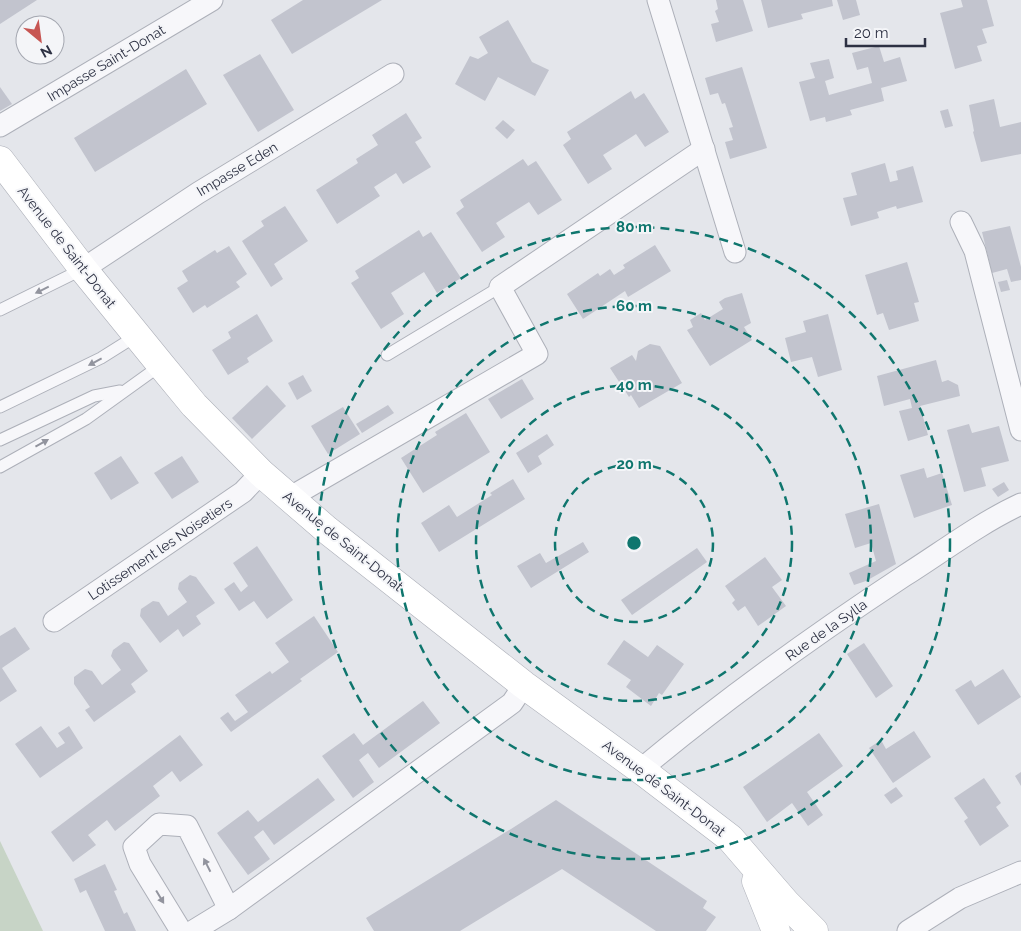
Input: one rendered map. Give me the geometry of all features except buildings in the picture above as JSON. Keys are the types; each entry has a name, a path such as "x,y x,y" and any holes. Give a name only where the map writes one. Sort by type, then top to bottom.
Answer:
{"main road":[{"name":"Avenue de Saint-Donat","path":"0,160 83,269 160,365 194,405 261,473 289,498 524,685 730,838 786,903 814,931"},
{"name":"Avenue de Saint-Donat","path":"747,859 771,914 776,931"}],"street":[{"name":"Impasse Saint-Donat","path":"0,126 212,0"},
{"path":"658,0 736,252"},
{"name":"Impasse Eden","path":"83,269 198,193 393,74"},
{"path":"289,498 537,354 500,287 704,149"},
{"path":"961,222 975,251 1021,430"},
{"name":"Lotissement les Noisetiers","path":"54,621 243,492 261,473"},
{"name":"Rue de la Sylla","path":"640,770 718,708 851,612 968,534 1021,504"},
{"path":"193,931 229,908 512,702 524,685"},
{"path":"181,931 140,864 134,846 159,824 187,826 229,908"},
{"path":"908,931 960,898 1021,872"}],"lane":[{"path":"0,310 83,269"},
{"path":"387,355 500,287"},
{"path":"0,407 94,362 136,336"},
{"path":"0,467 86,418 160,365"},
{"path":"0,440 94,396 126,389"}],"green space":[{"path":"0,841 43,931 0,931"}]}
